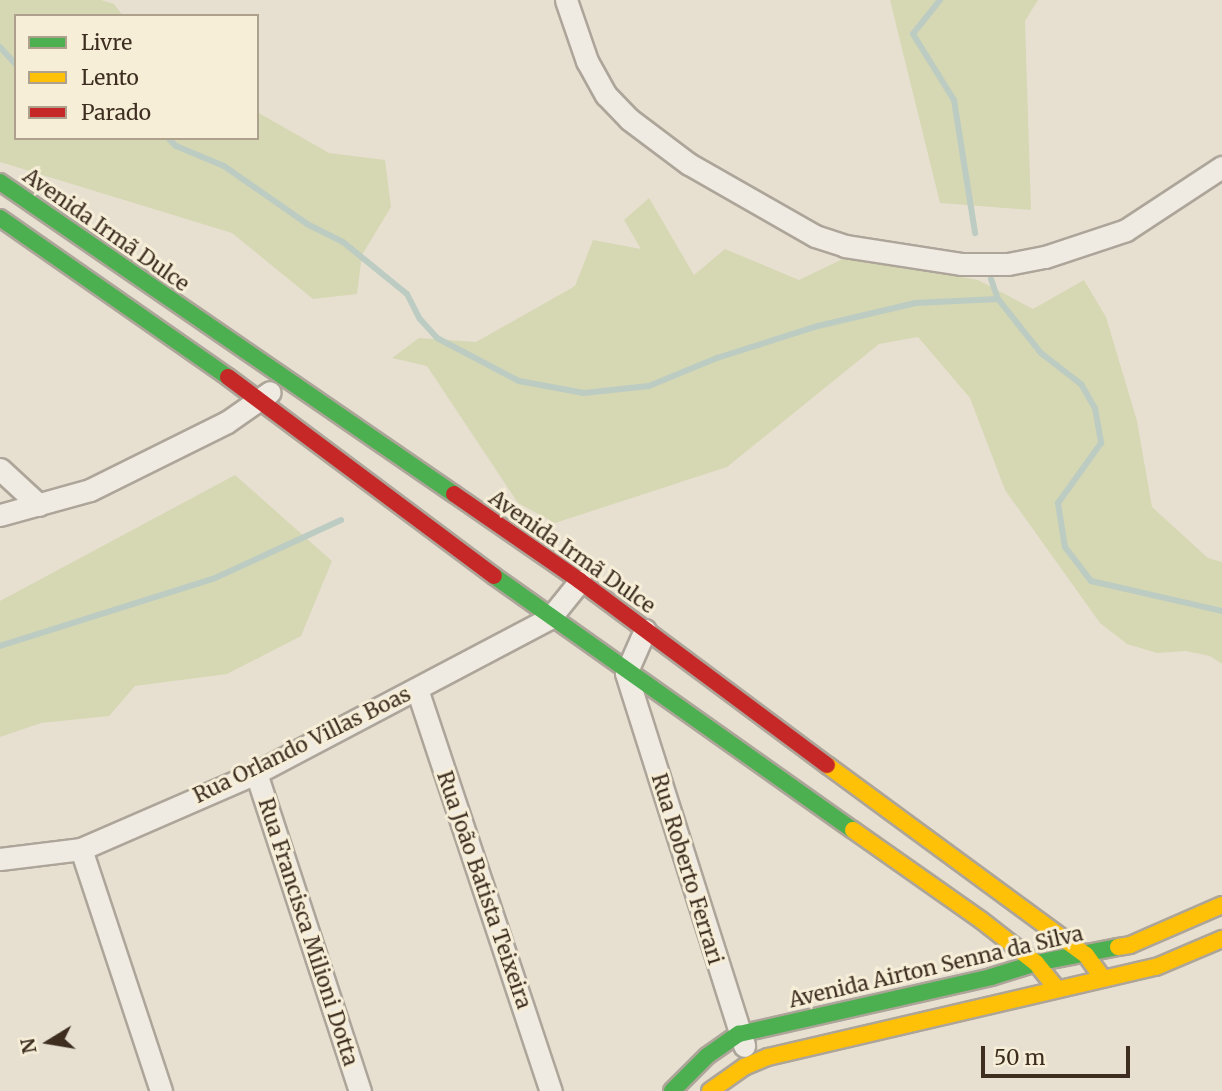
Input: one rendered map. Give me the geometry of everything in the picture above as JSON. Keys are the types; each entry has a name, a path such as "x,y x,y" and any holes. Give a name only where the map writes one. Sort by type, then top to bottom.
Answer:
{"street":[{"path":"566,0 587,61 606,95 629,119 689,164 815,236 845,246 961,264 1008,264 1045,257 1126,230 1222,167"},
{"name":"Avenida Irmã Dulce","path":"0,182 580,581 1086,955 1103,978"},
{"path":"0,218 262,400 626,673 981,920 1036,963 1057,989"},
{"path":"0,515 90,490 169,454 262,400 284,377"},
{"path":"0,470 39,505"},
{"name":"Rua Orlando Villas Boas","path":"0,859 81,849 256,773 550,618 580,581"},
{"path":"626,673 645,630"},
{"name":"Rua Roberto Ferrari","path":"626,673 739,1034 752,1064"},
{"name":"Rua João Batista Teixeira","path":"417,689 551,1091"},
{"name":"Rua Francisca Milioni Dotta","path":"256,773 360,1091"},
{"path":"81,849 160,1091"},
{"name":"Avenida Airton Senna da Silva","path":"672,1091 707,1056 739,1034 991,977 1036,963 1130,945 1222,905"},
{"path":"710,1091 722,1080 768,1057 1156,967 1222,939"}],"green space":[{"path":"0,0 101,0 114,4 122,14 14,14 14,140 259,140 259,113 329,153 385,160 391,207 362,255 357,294 313,299 232,233 0,162"},
{"path":"890,0 1038,0 1025,21 1031,210 940,203"},
{"path":"649,198 694,275 725,249 799,280 849,256 978,280 1033,309 1084,280 1106,317 1137,421 1152,507 1208,558 1222,562 1222,664 1210,656 1186,651 1157,653 1127,644 1100,623 1005,490 970,398 918,337 879,344 727,467 555,523 518,503 427,366 392,358 419,338 476,342 575,286 593,240 641,249 624,220"},
{"path":"235,475 332,561 301,636 227,674 135,686 109,716 41,723 0,737 0,601"}],"waterway":[{"path":"940,0 913,34 954,100 975,233"},
{"path":"0,47 14,63"},
{"path":"170,140 176,146 224,166 307,224 343,242 407,294 420,319 437,338 519,381 584,393 649,386 717,358 818,326 915,303 998,299"},
{"path":"991,279 998,299 1041,353 1081,384 1095,408 1101,443 1058,503 1065,547 1091,581 1222,611"},
{"path":"0,646 213,579 341,520"}],"traffic: fast":[{"path":"0,182 454,494"},
{"path":"0,218 228,377"},
{"path":"494,576 853,830"},
{"path":"672,1091 707,1056 739,1034 991,977 1036,963 1118,947"}],"traffic: slow":[{"path":"827,765 1086,955 1103,978"},
{"path":"853,830 981,920 1036,963 1057,989"},
{"path":"1118,947 1130,945 1222,905"},
{"path":"710,1091 744,1067 768,1057 1156,967 1222,939"}],"traffic: jam":[{"path":"228,377 494,576"},
{"path":"454,494 580,581 827,765"}]}
